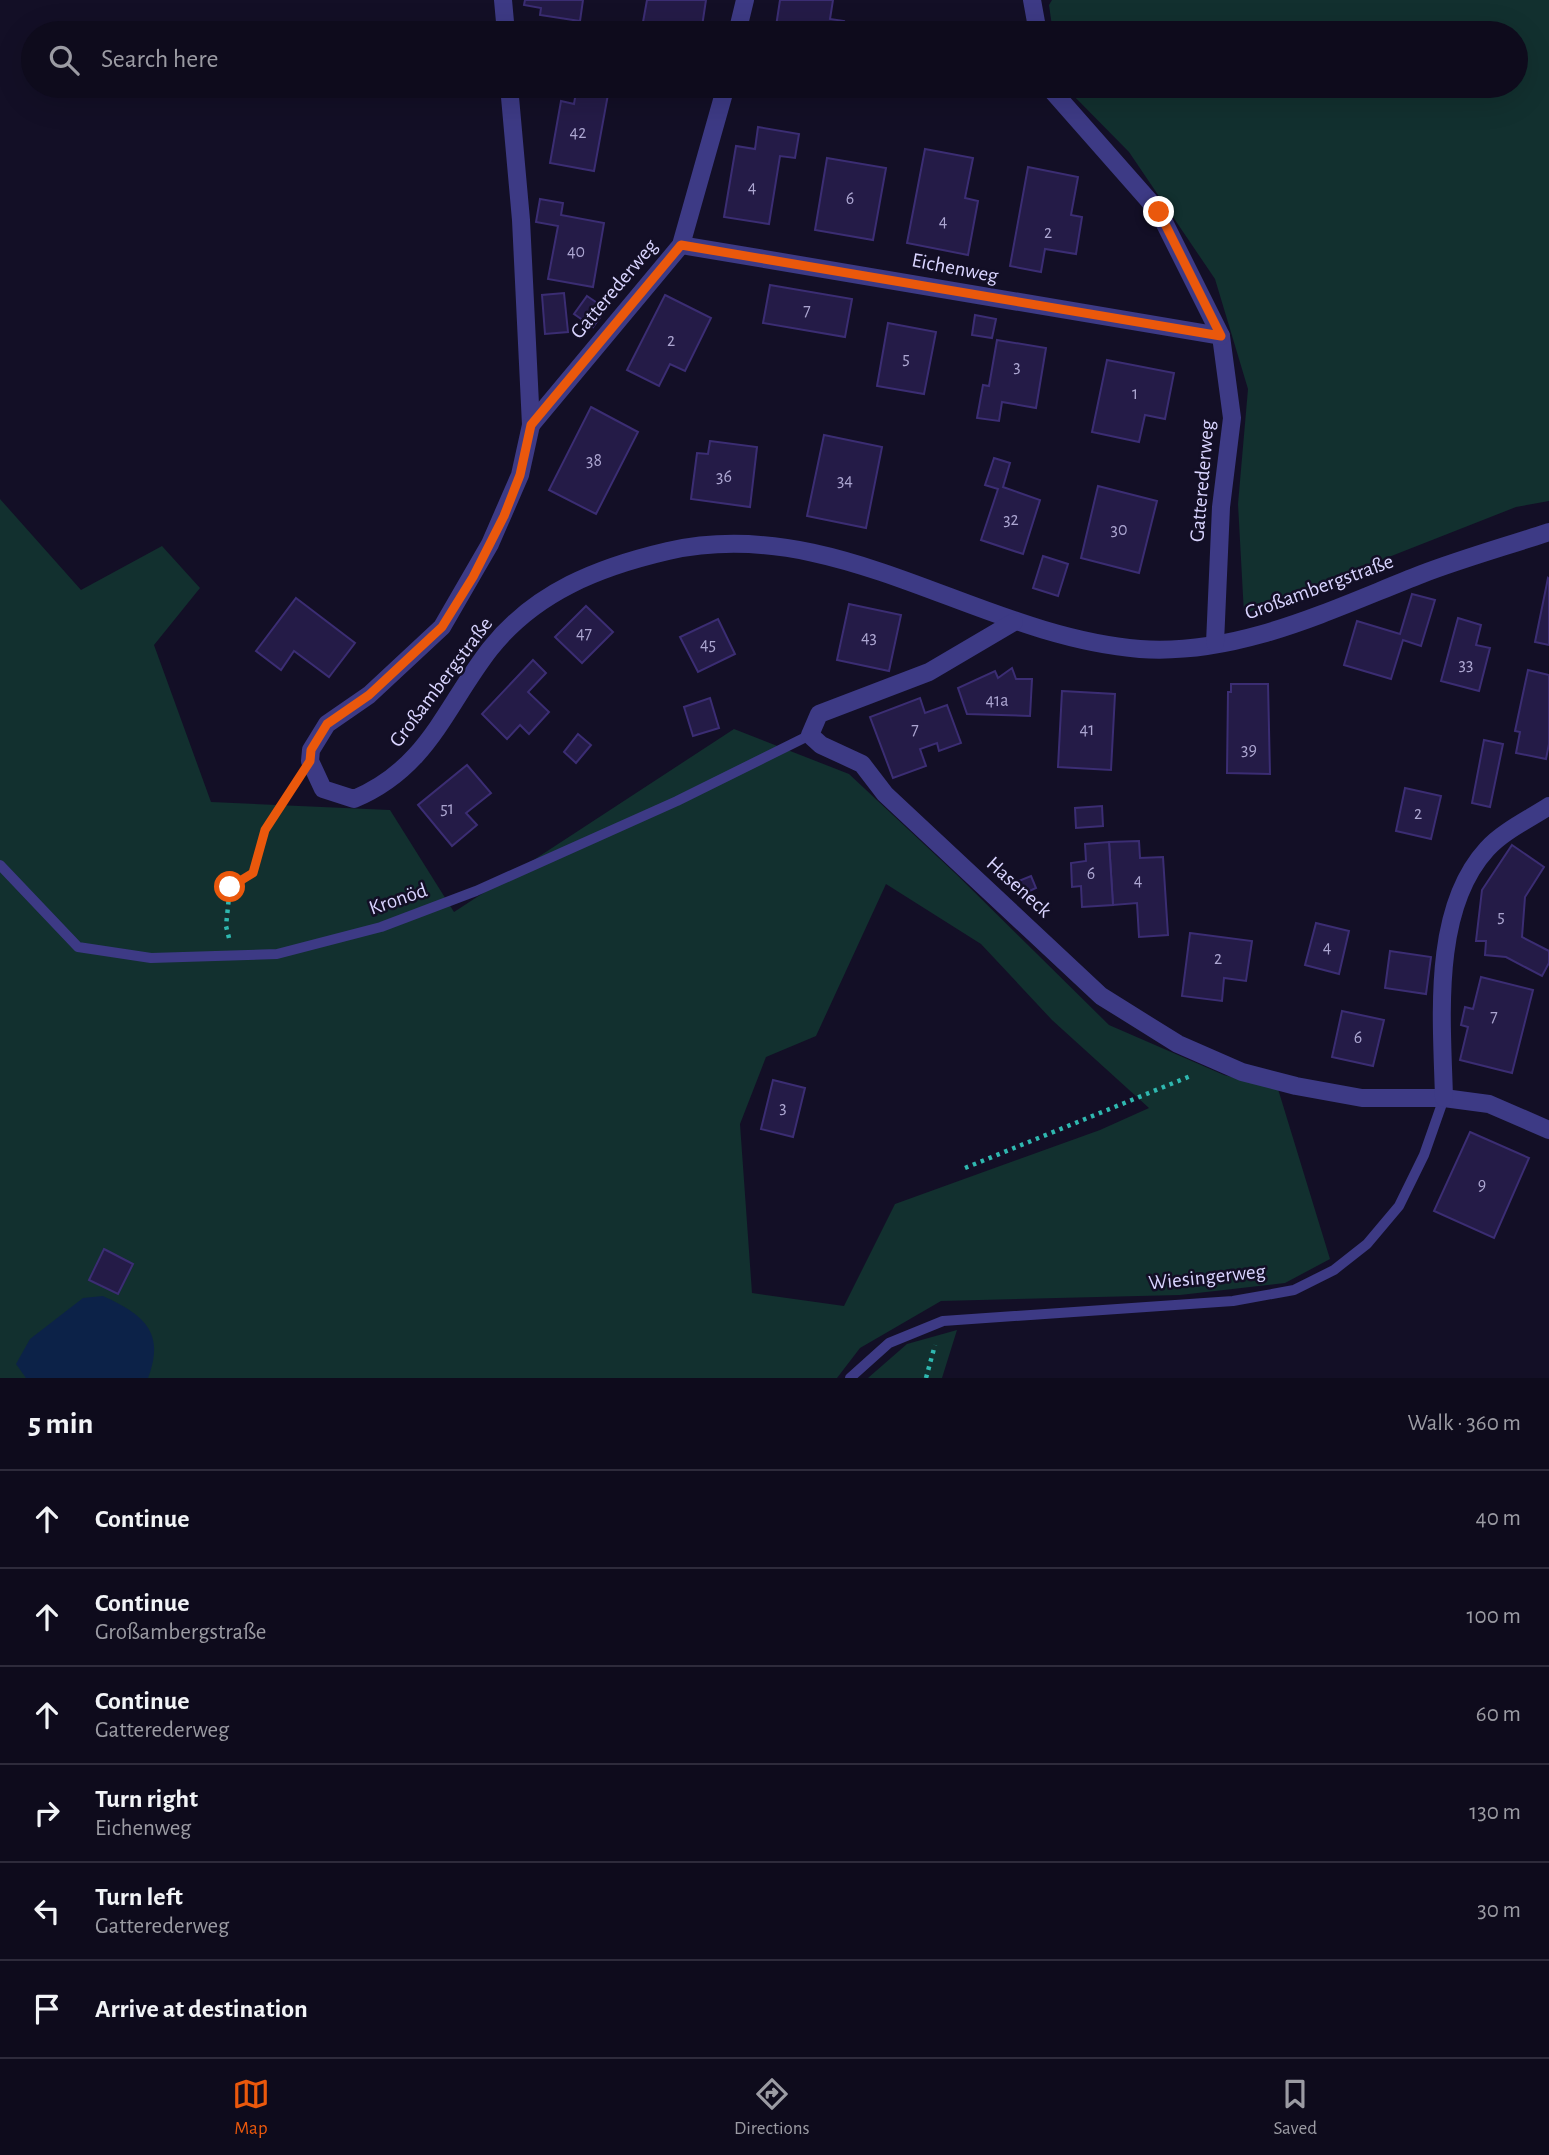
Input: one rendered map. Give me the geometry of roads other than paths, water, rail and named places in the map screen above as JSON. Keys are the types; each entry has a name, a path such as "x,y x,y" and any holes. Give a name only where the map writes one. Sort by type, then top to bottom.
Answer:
{"street":[{"path":"503,0 505,21"},
{"path":"740,21 745,0"},
{"path":"1032,0 1036,21"},
{"name":"Großambergstraße","path":"510,98 521,220 531,425 520,475 504,516 458,604 442,627 369,695 327,724 311,750 310,761 323,789 354,799 379,789 398,775 421,750 491,648 541,599 581,578 670,551 723,543 772,546 825,556 895,574 1014,622 1081,640 1140,649 1180,649 1261,636 1432,570 1549,532"},
{"name":"Gatterederweg","path":"531,425 681,245 723,98"},
{"name":"Gatterederweg","path":"1059,98 1159,212 1221,336 1232,418 1221,507 1214,643"},
{"name":"Eichenweg","path":"681,245 1221,336"},
{"path":"810,735 820,714 929,672 1014,622"},
{"name":"Haseneck","path":"810,735 821,745 862,764 885,794 1101,996 1178,1044 1223,1063 1296,1086 1362,1098 1444,1098 1489,1104 1549,1130"},
{"name":"Wiesingerweg","path":"1444,1098 1442,987 1450,929 1465,876 1488,846 1549,806"}],"lane":[{"name":"Kronöd","path":"0,864 78,947 151,958 277,954 381,927 476,891 677,801 810,735"},
{"name":"Wiesingerweg","path":"850,1378 889,1343 943,1321 1233,1301 1294,1290 1334,1270 1367,1244 1399,1206 1424,1155 1444,1098"}],"water":[{"path":"103,1296 129,1310 147,1326 154,1348 148,1378 26,1378 16,1364 30,1339 83,1298"}]}
